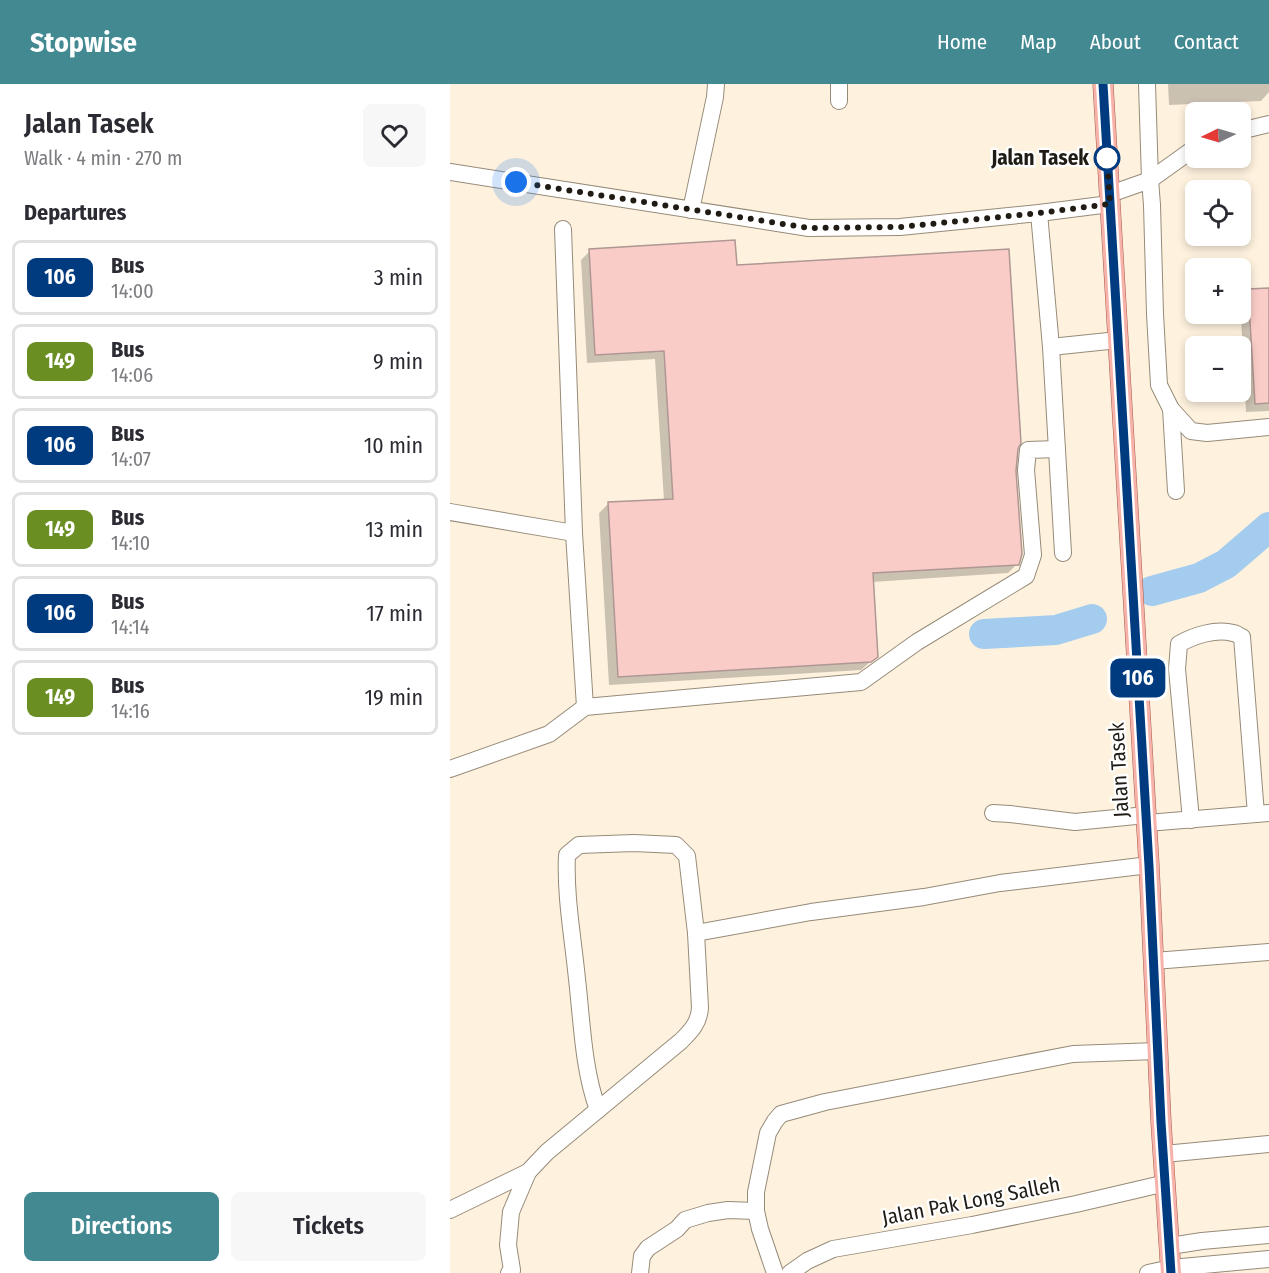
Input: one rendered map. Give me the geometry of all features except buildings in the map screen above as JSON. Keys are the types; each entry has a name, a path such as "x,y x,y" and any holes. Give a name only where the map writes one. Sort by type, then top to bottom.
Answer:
{"main road":[{"name":"Jalan Tasek","path":"1103,84 1171,1271"}],"street":[{"path":"691,210 716,84"},
{"path":"839,84 839,101"},
{"path":"1147,84 1155,314 1160,385 1171,409 1191,431 1207,433 1269,427"},
{"path":"1251,128 1269,124"},
{"path":"450,172 809,228 900,227 1039,213 1110,199 1150,180 1185,155"},
{"path":"1039,213 1051,347 1063,553"},
{"path":"563,229 574,533 585,707"},
{"path":"1051,347 1118,340"},
{"path":"1171,409 1176,491"},
{"path":"450,769 549,734 585,707 861,682 917,642 1026,576 1033,555 1026,470 1028,450 1057,449"},
{"path":"450,512 574,533"},
{"path":"993,813 1075,822 1191,820 1262,814 1242,637 1232,633 1216,632 1191,637 1179,644 1177,669 1191,820"},
{"path":"450,1210 528,1172 547,1152 598,1110 681,1041 695,1027 700,1016 696,933 687,856 676,844 579,845 567,855 570,914 585,1051 593,1096 598,1110"},
{"path":"696,933 812,912 924,897 1000,883 1149,866"},
{"path":"1154,961 1269,952"},
{"path":"775,1273 760,1229 756,1211 756,1192 768,1133 782,1114 825,1102 1073,1054 1157,1051"},
{"path":"1164,1154 1269,1144"},
{"path":"509,1273 512,1270 507,1245 512,1212 528,1172"},
{"name":"Jalan Pak Long Salleh","path":"790,1273 807,1261 833,1249 984,1223 1166,1183"},
{"path":"640,1273 642,1256 648,1248 677,1229 685,1220 728,1210 756,1211"},
{"path":"1170,1246 1269,1235"},
{"path":"1148,1273 1229,1268 1269,1259"}],"waterway":[{"path":"1152,591 1199,578 1226,564 1269,527"},
{"path":"984,634 1056,630 1092,619"}],"bus line":[{"name":"106","path":"1103,84 1171,1273"}],"place":[{"name":"Jalan Tasek","path":"1107,158"}],"route":[{"path":"516,182 809,228 900,227 1110,204 1107,155 1107,158"}]}
